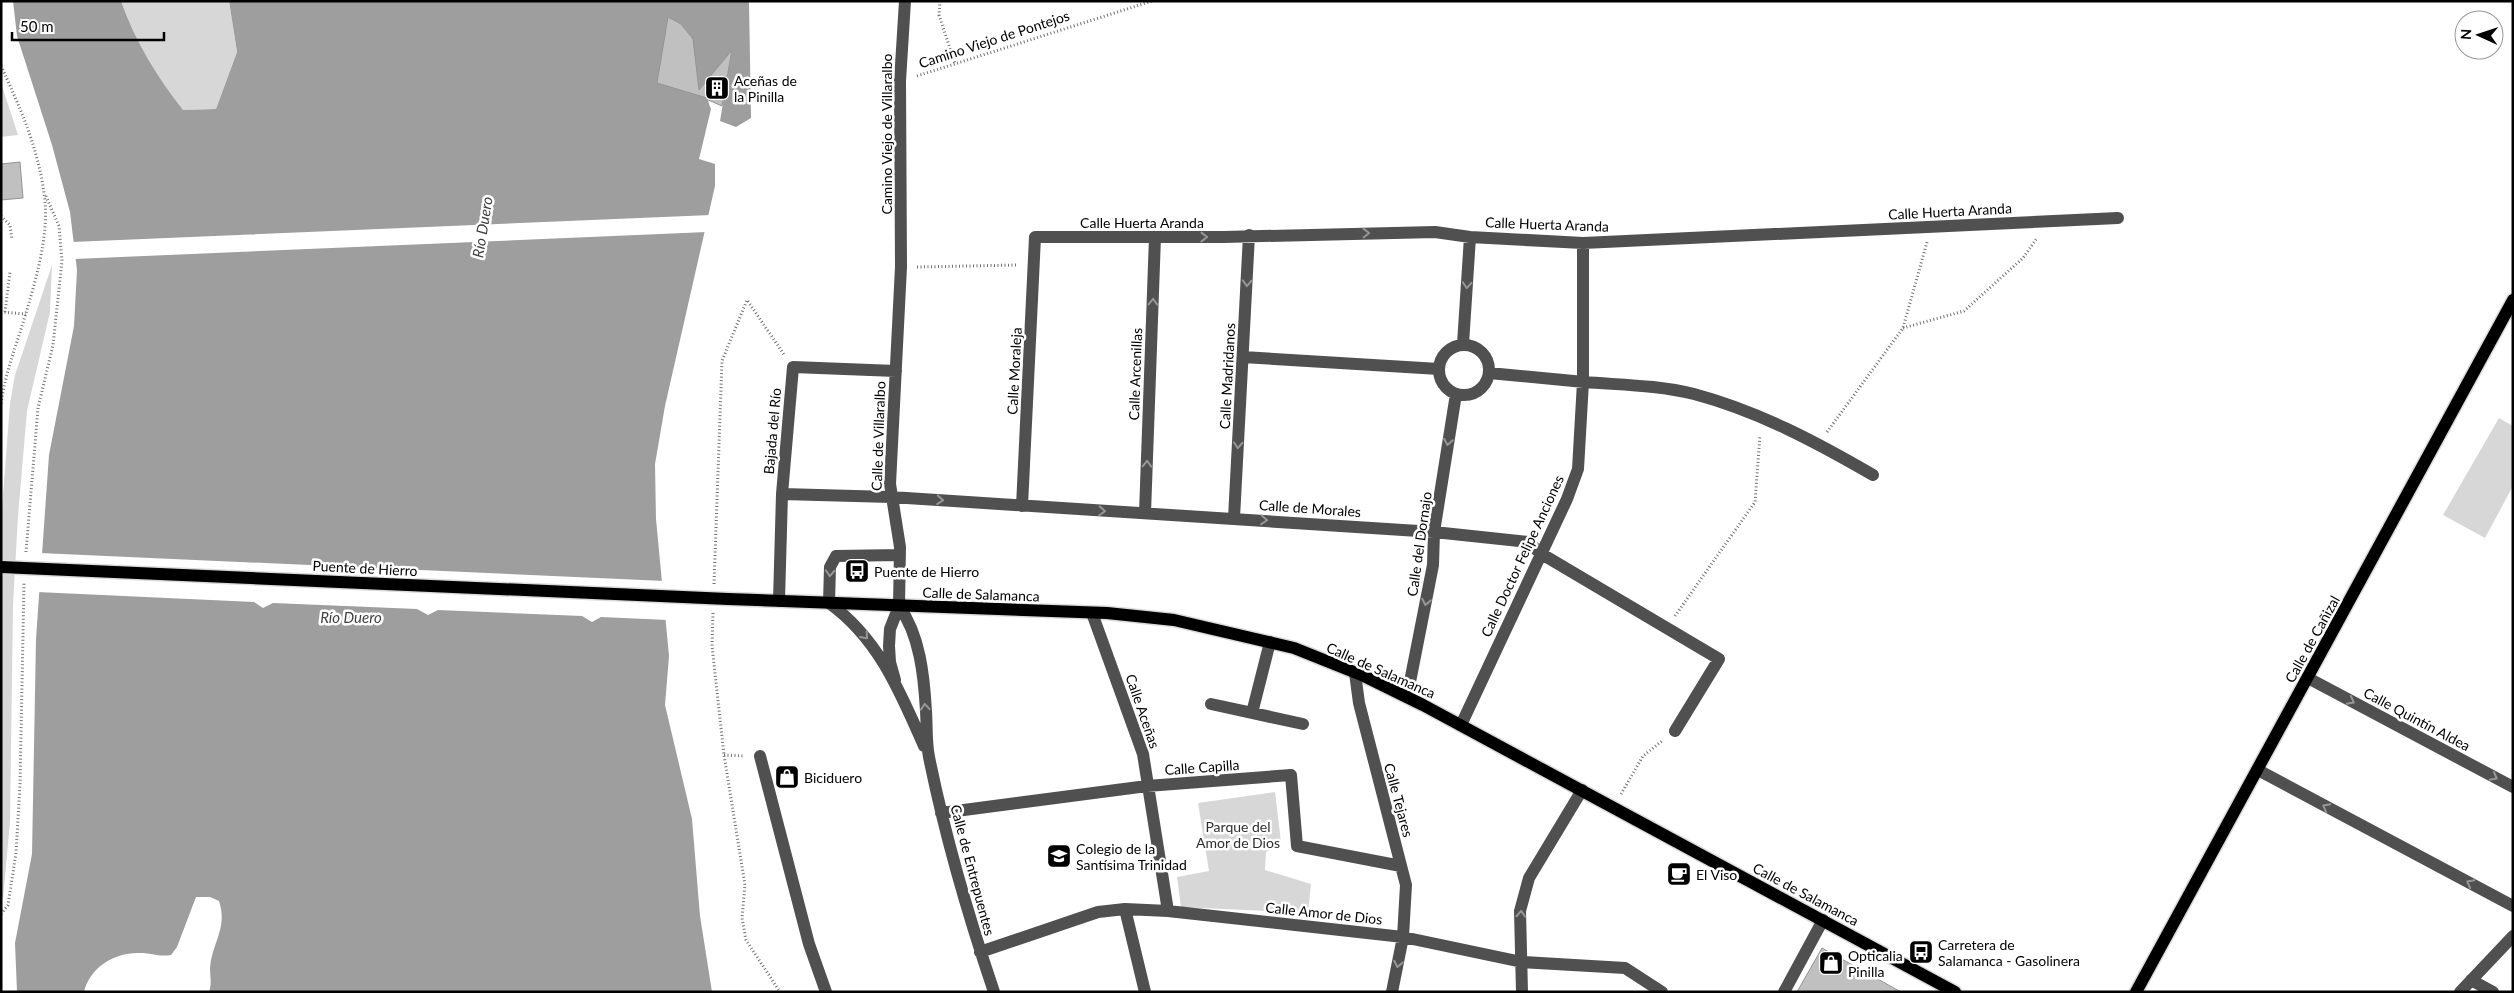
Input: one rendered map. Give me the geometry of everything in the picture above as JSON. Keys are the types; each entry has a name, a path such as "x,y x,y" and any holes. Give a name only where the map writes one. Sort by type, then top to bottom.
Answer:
{"main road":[{"name":"Calle de Cañizal","path":"2136,992 2513,300"},
{"name":"Puente de Hierro","path":"1,567 728,599"},
{"name":"Calle de Salamanca","path":"728,599 1092,613 1174,620 1294,648 1408,697 1955,992"}],"street":[{"name":"Camino Viejo de Villaralbo","path":"901,267 900,81 905,1"},
{"name":"Calle Huerta Aranda","path":"1035,237 1435,232 1470,237 1583,243 2118,218"},
{"name":"Calle Madridanos","path":"1234,518 1249,234"},
{"name":"Calle Moraleja","path":"1022,506 1035,237"},
{"name":"Calle Arcenillas","path":"1145,513 1155,237"},
{"path":"1463,344 1470,237"},
{"name":"Calle Doctor Felipe Anciones","path":"1461,725 1540,553 1567,499 1578,469 1583,382 1583,243"},
{"name":"Calle de Villaralbo","path":"899,606 900,537 891,497 893,406 901,267"},
{"path":"1463,344 1483,352 1490,373 1484,386 1471,394 1456,394 1443,384 1439,369 1446,352 1463,344"},
{"path":"1243,357 1439,369"},
{"path":"793,367 896,372"},
{"name":"Bajada del Río","path":"779,601 782,494 793,367"},
{"path":"1490,373 1647,386 1691,394 1729,404 1762,417 1818,444 1874,475"},
{"name":"Calle del Dornajo","path":"1408,697 1433,565 1434,532 1456,394"},
{"name":"Calle de Morales","path":"782,494 891,497 1234,518 1434,532 1528,542 1540,553 1719,659 1675,731"},
{"path":"829,603 830,567 836,556 900,555"},
{"name":"Calle de Entrepuentes","path":"829,603 862,632 880,655 895,680 928,755"},
{"name":"Calle de Entrepuentes","path":"895,680 888,646 890,629 899,606"},
{"name":"Calle de Entrepuentes","path":"899,606 910,623 916,643 925,696 928,755 941,813 980,952 994,992"},
{"name":"Calle Aceñas","path":"1092,613 1143,754 1168,911"},
{"path":"1252,713 1270,642"},
{"name":"Calle Tejares","path":"1355,673 1358,703 1406,884 1404,936 1392,992"},
{"name":"Calle Quintín Aldea","path":"2308,678 2513,787"},
{"path":"1211,704 1303,724"},
{"path":"760,756 809,944 826,992"},
{"path":"2258,770 2513,906"},
{"name":"Calle Capilla","path":"941,813 1147,786 1291,776 1297,846 1401,866"},
{"path":"1522,992 1520,911 1529,878 1582,790"},
{"path":"1125,909 1144,992"},
{"name":"Calle Amor de Dios","path":"980,952 1098,912 1125,909 1168,911 1404,936 1522,962 1624,968 1662,992"},
{"path":"1784,992 1823,920"},
{"path":"2460,992 2513,936"},
{"path":"2471,980 2493,992"}],"path":[{"path":"940,1 939,15 955,64"},
{"name":"Camino Viejo de Pontejos","path":"900,81 1152,1"},
{"path":"1,66 33,143 45,194 44,224 38,267 26,314 9,361 1,404"},
{"path":"1,216 10,224 12,240"},
{"path":"1903,328 1964,311 2023,258 2049,221"},
{"path":"1818,444 1903,328 1931,226"},
{"path":"901,267 1034,264"},
{"path":"10,272 3,312 26,314"},
{"path":"715,535 722,361 747,300 793,367"},
{"path":"1666,628 1755,502 1762,417"},
{"path":"712,646 724,755 745,885 742,918 746,940 780,992"},
{"path":"1614,807 1643,756 1675,731"}],"green space":[{"path":"121,1 229,1 237,52 216,109 182,110 147,58"},
{"path":"1,83 18,135 1,137"},
{"path":"52,265 50,312 27,411 18,516 13,605 10,822 3,899 1,900 1,522 10,403 15,375"},
{"path":"2499,418 2513,426 2513,486 2485,538 2443,515"},
{"name":"Parque del Amor de Dios","path":"1275,792 1281,842 1266,852 1265,870 1311,884 1308,913 1181,907 1177,877 1209,871 1198,803"}],"water":[{"name":"Río Duero","path":"13,1 121,1 147,58 183,110 216,109 237,52 229,1 749,1 751,118 736,127 720,121 728,73 725,60 712,77 708,89 708,102 711,109 699,159 715,164 715,186 665,406 655,464 656,519 669,656 665,705 692,819 700,916 712,992 209,992 211,959 221,928 221,911 219,901 210,897 196,897 177,947 171,955 131,953 113,958 98,968 92,975 84,992 17,992 15,943 32,854 36,639 49,455 74,326 77,270 70,212 52,145 17,36"}],"pier":[{"path":"711,215 707,232 74,259 72,242"},
{"path":"40,553 665,581 668,620 601,617 592,622 582,616 438,610 428,615 417,609 273,603 263,608 254,602 37,592"}],"building":[{"path":"668,17 681,24 693,39 699,90 732,50 722,106 707,98 657,83"},
{"path":"20,162 23,198 1,200 1,164"},
{"path":"1822,948 1901,992 1797,992"}],"place":[{"name":"Aceñas de la Pinilla","path":"717,88"},
{"name":"Puente de Hierro","path":"857,571"},
{"name":"Biciduero","path":"787,777"},
{"name":"Colegio de la Santísima Trinidad","path":"1059,856"},
{"name":"El Viso","path":"1679,874"},
{"name":"Carretera de Salamanca - Gasolinera","path":"1921,952"},
{"name":"Opticalia Pinilla","path":"1831,963"}]}
